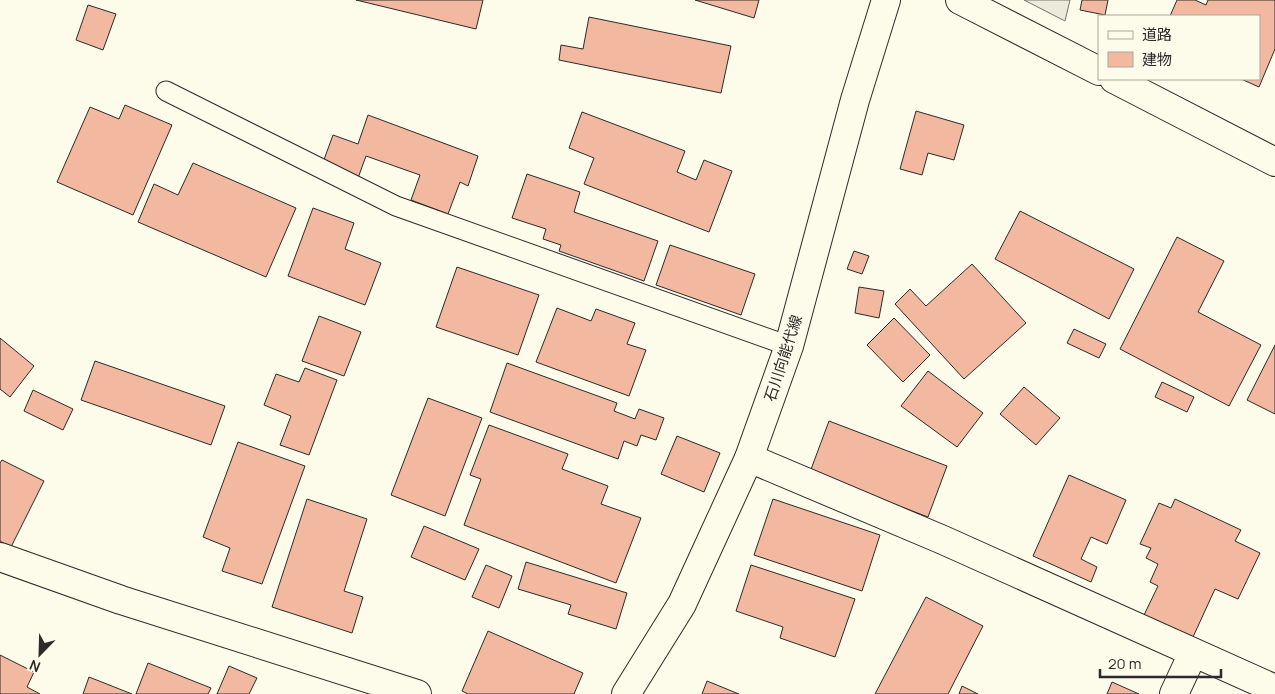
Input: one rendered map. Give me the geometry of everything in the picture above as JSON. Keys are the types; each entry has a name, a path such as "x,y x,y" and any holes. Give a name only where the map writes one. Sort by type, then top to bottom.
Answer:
{"street":[{"name":"石川向能代線","path":"626,694 682,604 749,458 789,346 855,100 886,0"},
{"path":"960,0 1098,70"},
{"path":"1116,80 1273,155"},
{"path":"749,458 943,540 1275,688"},
{"path":"0,557 122,600 417,694"},
{"path":"1174,694 1193,653"}],"lane":[{"path":"166,91 396,206 789,346"}],"shaded area":[{"path":"1024,0 1070,0 1065,21"}],"building":[{"path":"356,0 483,0 476,29"},
{"path":"695,0 759,0 754,18"},
{"path":"1082,0 1108,0 1105,15 1080,10"},
{"path":"1177,0 1195,0 1206,5 1208,0 1275,0 1275,49 1259,87 1243,80 1260,80 1260,15 1170,15"},
{"path":"88,5 116,14 103,50 76,40"},
{"path":"589,17 731,46 721,93 559,60 561,45 583,49"},
{"path":"125,105 172,125 133,215 57,182 90,107 119,119"},
{"path":"916,111 964,125 954,160 928,153 922,175 900,169"},
{"path":"582,112 685,151 677,172 696,180 704,160 732,171 709,232 584,184 594,158 569,148"},
{"path":"368,115 478,156 468,186 460,182 448,214 411,200 420,175 366,156 358,178 322,165 333,135 358,144"},
{"path":"193,163 296,208 266,277 138,222 154,184 178,195"},
{"path":"527,174 580,192 574,212 658,241 644,281 559,251 561,245 543,239 546,229 512,218"},
{"path":"313,208 354,223 345,249 381,263 365,305 288,276"},
{"path":"1020,211 1134,269 1109,319 995,259"},
{"path":"1177,237 1224,261 1198,312 1261,345 1229,406 1120,349"},
{"path":"670,245 755,274 741,315 656,285"},
{"path":"854,251 869,256 862,274 847,269"},
{"path":"972,264 1026,323 964,379 895,304 910,289 926,306"},
{"path":"457,267 539,295 518,355 436,327"},
{"path":"859,287 884,291 879,318 855,313"},
{"path":"557,308 591,321 596,309 635,323 627,344 646,350 629,396 536,362"},
{"path":"319,316 361,332 344,376 302,361"},
{"path":"894,318 930,355 903,382 867,345"},
{"path":"1074,329 1106,344 1099,358 1067,343"},
{"path":"0,338 34,366 10,397 0,389"},
{"path":"1275,345 1275,414 1247,400"},
{"path":"95,361 225,406 211,445 81,400"},
{"path":"507,363 617,403 614,411 635,419 639,409 664,418 656,440 641,435 637,446 624,441 618,459 490,412"},
{"path":"305,368 337,380 309,455 280,445 291,416 264,405 276,374 299,382"},
{"path":"928,371 983,413 957,447 901,406"},
{"path":"1162,382 1194,397 1187,412 1155,397"},
{"path":"1024,387 1060,418 1036,445 1000,414"},
{"path":"33,390 73,409 63,430 24,411"},
{"path":"428,398 482,418 445,516 391,495"},
{"path":"829,421 947,466 928,517 810,472"},
{"path":"489,425 568,454 562,469 608,486 601,504 641,518 616,583 464,525 481,479 470,475"},
{"path":"677,436 720,453 704,492 661,474"},
{"path":"238,442 305,466 262,584 222,571 230,548 203,537"},
{"path":"2,460 44,481 11,547 0,541 0,463"},
{"path":"1069,475 1126,500 1107,544 1091,537 1081,559 1097,567 1091,582 1033,556"},
{"path":"307,499 367,519 344,591 363,597 352,633 272,607"},
{"path":"773,499 880,535 862,591 754,555"},
{"path":"1175,499 1241,530 1235,541 1260,553 1238,599 1215,589 1193,637 1144,615 1158,586 1150,582 1158,564 1146,558 1151,548 1140,544 1159,503 1171,508"},
{"path":"424,526 479,549 465,580 411,557"},
{"path":"526,562 627,593 616,629 568,614 571,605 518,589"},
{"path":"486,565 512,576 499,608 472,597"},
{"path":"751,565 855,599 835,657 780,638 783,627 736,611"},
{"path":"926,597 983,626 948,694 875,694"},
{"path":"488,631 583,673 574,694 468,694 462,691"},
{"path":"0,655 34,672 27,687 40,694 0,694"},
{"path":"148,663 211,688 208,694 136,694"},
{"path":"229,666 257,678 249,694 217,694"},
{"path":"89,677 132,694 83,694"},
{"path":"707,681 739,694 702,694"},
{"path":"1112,682 1139,694 1107,694"},
{"path":"962,686 978,694 959,694"}]}
